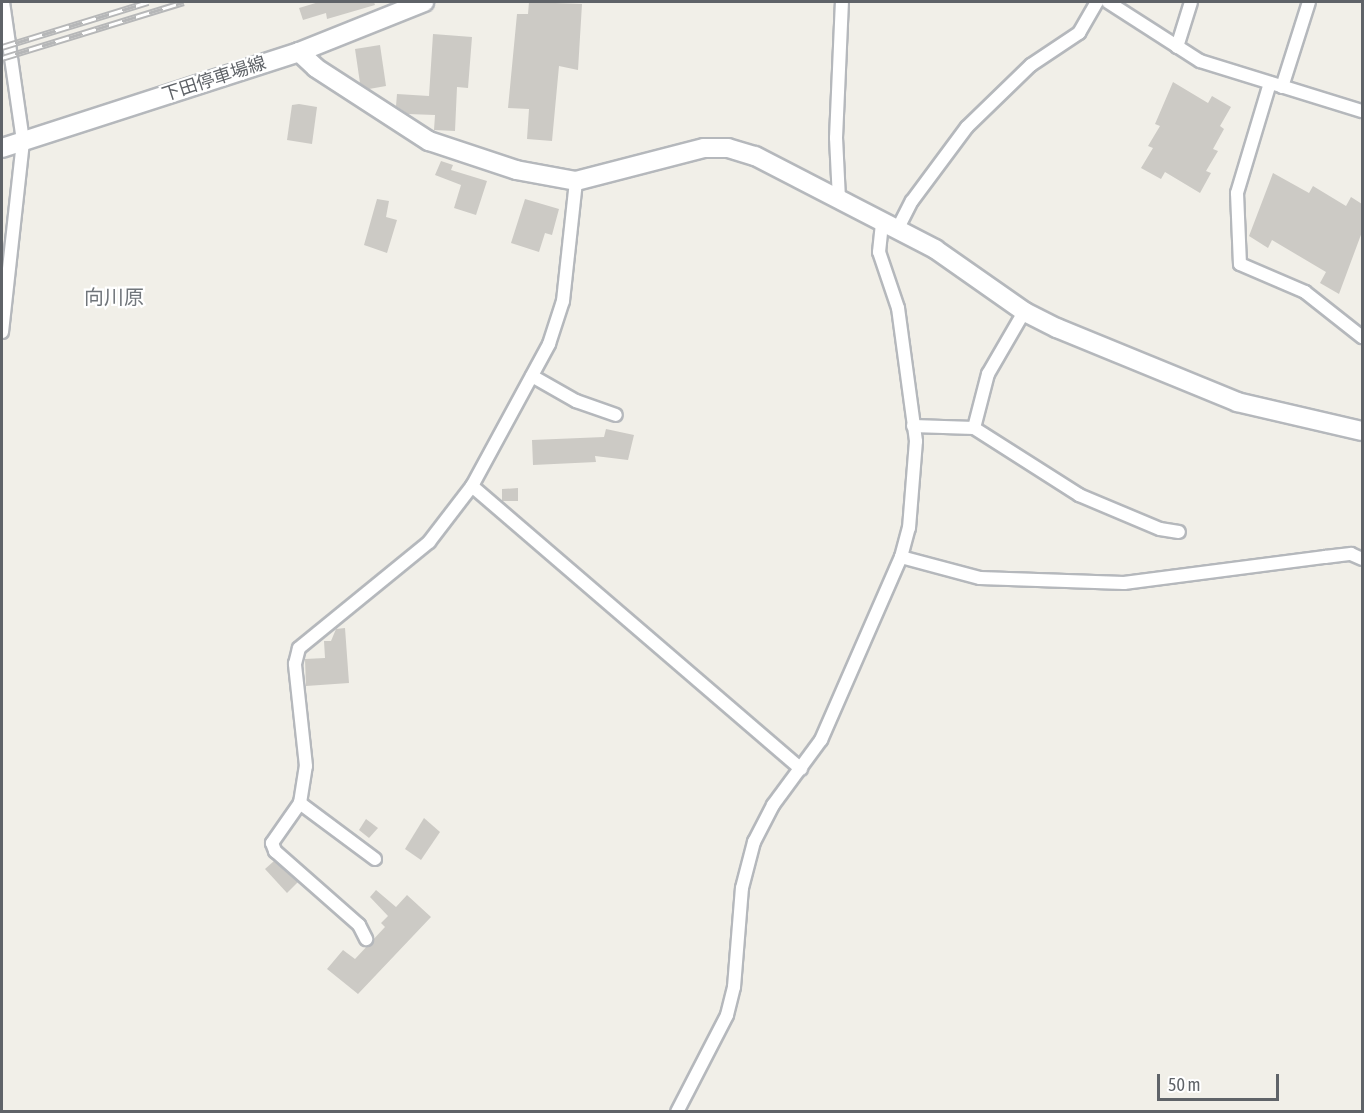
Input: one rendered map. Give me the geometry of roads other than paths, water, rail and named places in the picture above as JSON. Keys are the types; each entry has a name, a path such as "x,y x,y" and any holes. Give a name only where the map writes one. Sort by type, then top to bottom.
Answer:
{"street":[{"path":"2,332 12,145 3,2"},
{"name":"下田停車場線","path":"12,145 299,52 424,2"},
{"path":"838,199 836,138 842,2"},
{"path":"677,1112 727,1015 742,888 754,842 773,805 801,769 830,722 901,557 914,495 913,426 898,308 879,252 890,226 912,201 967,127 1030,65 1079,33 1097,2"},
{"path":"1108,2 1200,61 1362,111"},
{"path":"1177,47 1191,2"},
{"path":"1309,2 1237,193 1240,264 1305,292 1362,337"},
{"path":"299,52 316,68 429,141 516,170 576,181 675,154 728,148 755,156 935,249 1024,312 1237,402 1362,431"},
{"path":"366,939 359,925 274,851 272,843 300,803 306,766 295,664 299,648 429,542 472,486 532,376 563,301 576,181"},
{"path":"974,428 988,374 1024,312"},
{"path":"532,376 576,401 616,415"},
{"path":"913,426 974,428 1079,495 1160,529 1179,532"},
{"path":"472,486 801,769"},
{"path":"901,557 980,578 1113,583 1334,556 1362,559"},
{"path":"300,803 375,859"}],"railway":[{"path":"2,47 148,2"},
{"path":"2,58 184,2"}],"district":[{"name":"向川原","path":"114,296"}]}
